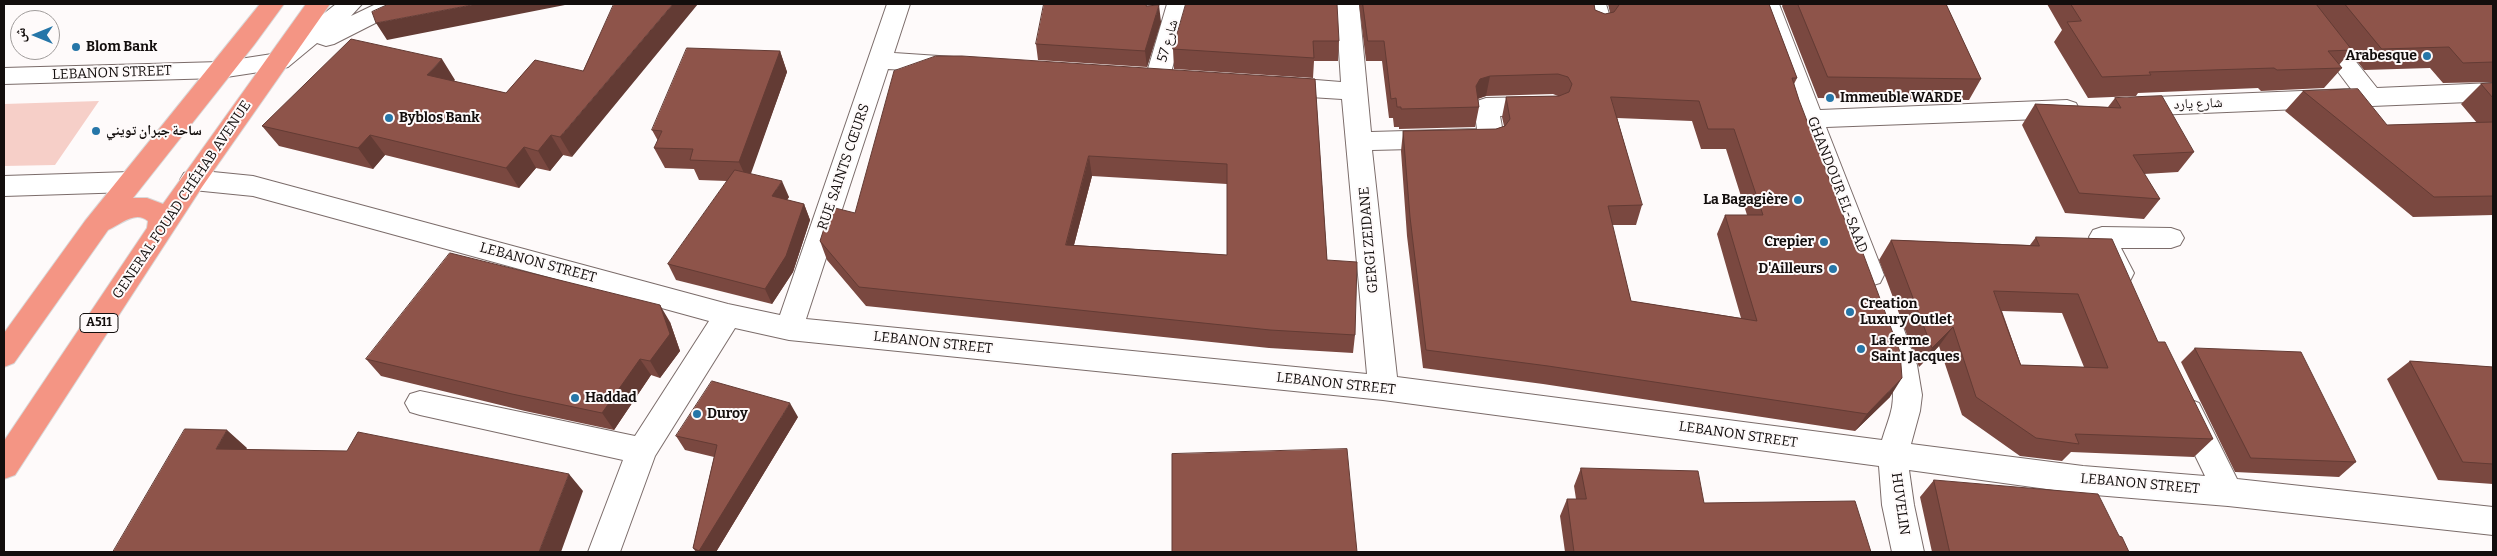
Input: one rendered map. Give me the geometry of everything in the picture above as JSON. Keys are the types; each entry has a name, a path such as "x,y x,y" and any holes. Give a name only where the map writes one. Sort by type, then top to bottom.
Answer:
{"highway":[{"path":"4,355 94,228 272,4"},
{"name":"A511","path":"285,53 318,4"},
{"path":"246,38 262,46 285,53"},
{"name":"GENERAL FOUAD CHÉHAB AVENUE","path":"4,466 193,180 285,53"},
{"path":"94,228 114,214 126,209 148,207 160,216 162,222 160,230"}],"street":[{"path":"285,53 351,4"},
{"path":"285,53 395,4"},
{"name":"RUE SAINTS CŒURS","path":"789,329 898,4"},
{"name":"شارع 57","path":"1157,79 1179,4"},
{"name":"GERGI ZEIDANE","path":"1348,4 1354,91 1383,388"},
{"name":"GHANDOUR EL-SAAD","path":"1767,4 1812,119 1904,370 1907,405 1894,456"},
{"path":"2298,4 2370,97"},
{"name":"LEBANON STREET","path":"4,76 220,70 285,53"},
{"path":"880,60 979,67"},
{"path":"1256,85 1354,91"},
{"name":"شارع يارد","path":"1812,119 2493,92"},
{"path":"1360,141 1491,138 1486,107 1553,106"},
{"name":"LEBANON STREET","path":"193,180 253,186 728,315 789,329 1383,388 2083,480 2228,492 2493,521"},
{"path":"4,186 130,182"},
{"path":"2132,299 2102,237 2171,238"},
{"path":"604,552 642,451 728,315"},
{"path":"2176,386 2228,492"},
{"path":"420,403 642,451"},
{"name":"HUVELIN","path":"1894,456 1898,500 1908,552"},
{"path":"2083,480 2098,512"}],"shaded area":[{"path":"99,101 55,165 4,166 4,104"}],"building":[{"path":"389,4 477,4 376,23 372,12"},
{"path":"614,4 673,4 560,137 551,135 538,151 524,147 506,168 370,135 358,148 262,126 351,39 442,59 427,75 506,93 535,60 583,71"},
{"path":"1044,4 1159,5 1145,51 1036,44"},
{"path":"1186,4 1337,4 1339,41 1313,41 1314,58 1173,49"},
{"path":"1363,4 1594,4 1595,10 1605,14 1614,12 1619,4 1769,4 1797,78 1792,78 1799,100 1852,239 1858,240 1900,352 1902,378 1867,414 1548,366 1426,350 1410,217 1403,131 1496,129 1505,126 1510,119 1506,97 1559,96 1569,92 1572,84 1568,77 1558,74 1490,76 1480,79 1476,86 1479,107 1401,109 1401,107 1397,107 1396,98 1391,99 1384,41 1368,41","holes":["1611,97 1699,101 1708,129 1734,129 1763,215 1725,215 1757,321 1631,301 1608,206 1642,205"]},
{"path":"1798,4 1946,4 1981,79 1828,77"},
{"path":"2071,4 2316,4 2352,50 2328,51 2342,68 2149,72 2151,75 2102,77 2067,22 2081,21"},
{"path":"2345,4 2493,4 2493,62 2463,63 2449,47 2382,49"},
{"path":"687,48 780,51 739,162 690,160 693,149 654,148 662,131 652,130"},
{"path":"936,56 962,56 1315,79 1327,260 1357,262 1355,335 1270,330 859,287 820,241 831,207 855,213 894,71","holes":["1089,156 1227,164 1227,255 1066,245"]},
{"path":"2493,83 2493,98 2481,84"},
{"path":"2358,89 2387,125 2493,122 2493,196 2434,197 2303,91"},
{"path":"2162,96 2194,152 2133,155 2160,199 2079,193 2035,104 2121,108 2115,98"},
{"path":"735,170 782,181 772,196 804,204 786,256 765,289 668,264"},
{"path":"2036,237 2112,239 2158,342 2165,342 2213,439 2075,434 2079,444 2036,438 1976,397 1953,327 1932,348 1891,240 2039,246","holes":["1994,291 2078,294 2108,368 2021,365"]},
{"path":"450,253 660,305 670,334 650,361 640,359 602,413 512,394 366,359"},
{"path":"2195,348 2301,352 2356,462 2251,458"},
{"path":"2410,361 2493,367 2493,464 2463,462"},
{"path":"712,381 790,403 699,551 693,548 717,445 676,436"},
{"path":"185,429 227,430 216,449 347,451 358,432 569,474 539,552 113,552"},
{"path":"1347,449 1357,552 1172,552 1172,454"},
{"path":"1581,468 1698,471 1704,503 1855,501 1871,552 1574,552 1567,499 1586,499"},
{"path":"1934,480 2098,494 2129,552 1950,552"}],"place":[{"name":"Blom Bank","path":"76,47"},
{"name":"Arabesque","path":"2427,56"},
{"name":"Immeuble WARDE","path":"1830,98"},
{"name":"Byblos Bank","path":"389,118"},
{"name":"ساحة جبران تويني","path":"96,131"},
{"name":"La Bagagière","path":"1798,200"},
{"name":"Crepier","path":"1824,242"},
{"name":"D'Ailleurs","path":"1833,269"},
{"name":"Creation Luxury Outlet","path":"1850,312"},
{"name":"La ferme Saint Jacques","path":"1861,349"},
{"name":"Haddad","path":"575,398"},
{"name":"Duroy","path":"697,414"}]}
